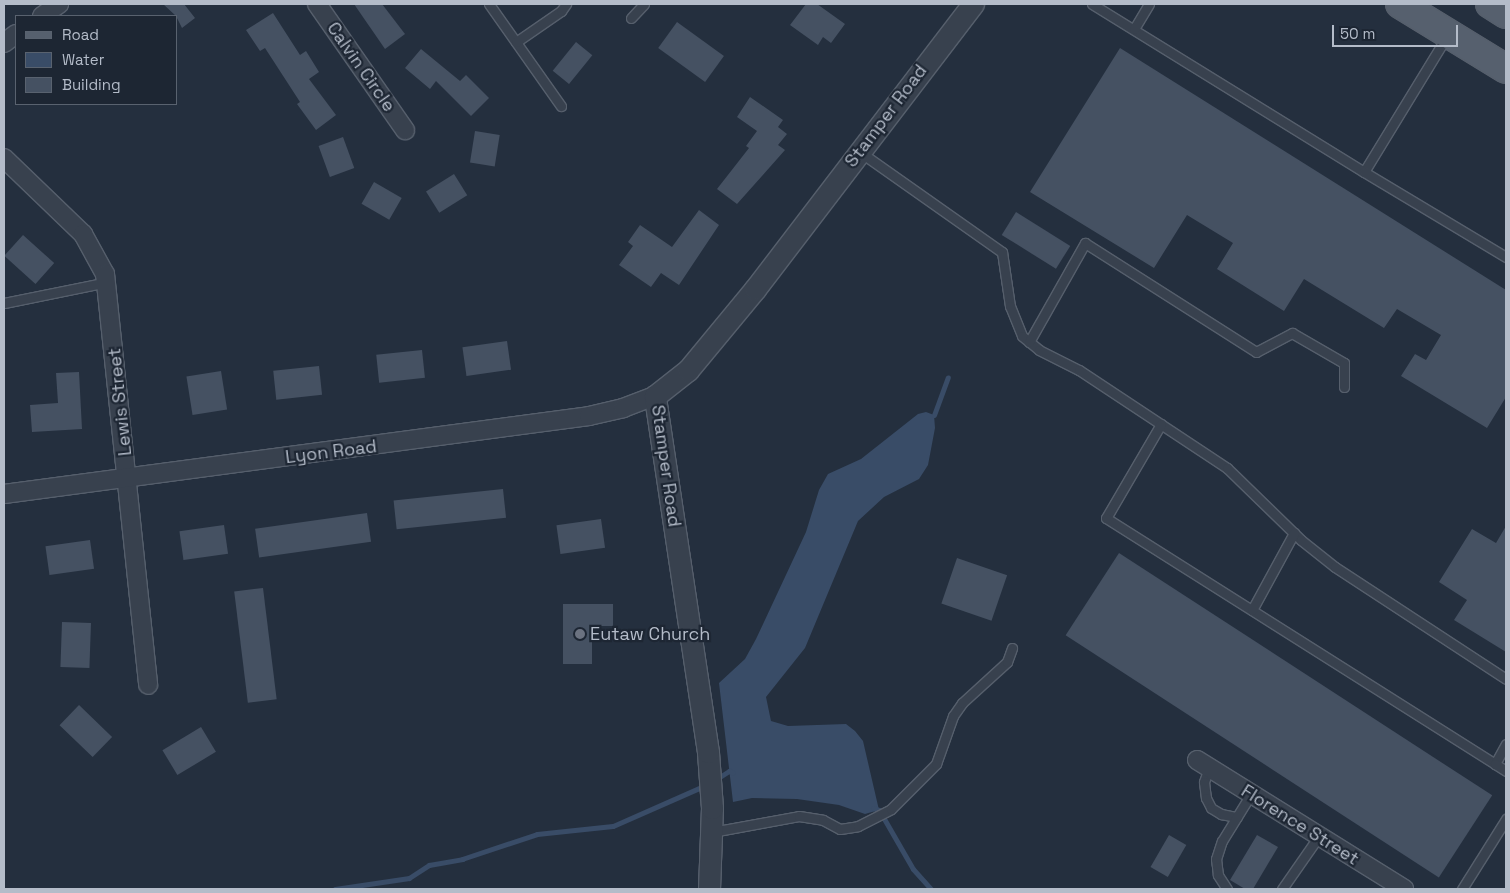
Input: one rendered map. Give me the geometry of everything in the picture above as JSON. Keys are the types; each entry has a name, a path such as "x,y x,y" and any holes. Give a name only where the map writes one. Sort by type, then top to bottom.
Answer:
{"main road":[{"path":"1400,4 1506,69"},
{"path":"1490,4 1506,14"}],"street":[{"path":"43,15 59,4"},
{"name":"Calvin Circle","path":"317,4 405,130"},
{"name":"Stamper Road","path":"709,889 712,832 708,747 655,396 688,370 973,4"},
{"path":"4,43 15,35"},
{"name":"Lewis Street","path":"4,158 83,234 96,253 107,282 148,685"},
{"name":"Lyon Road","path":"4,494 589,416 623,408 655,396"},
{"name":"Florence Street","path":"1203,764 1404,889"}],"lane":[{"path":"489,4 561,106"},
{"path":"516,42 561,11 566,4"},
{"path":"631,18 644,4"},
{"path":"1092,4 1364,172 1506,257"},
{"path":"1134,30 1149,4"},
{"path":"1364,172 1448,33"},
{"path":"860,151 1002,252 1010,306 1022,336 1029,342 1161,424 1227,468 1294,533 1335,567 1506,680"},
{"path":"1029,342 1085,243 1256,352 1292,333 1344,363 1344,387"},
{"path":"4,303 107,282"},
{"path":"1161,424 1106,518 1506,771"},
{"path":"1252,610 1294,533"},
{"path":"712,832 799,816 823,820 840,829 858,826 891,809 936,764 953,716 962,703 1007,662 1012,648"},
{"path":"1495,764 1506,744"},
{"path":"1203,764 1208,803 1221,814 1237,817"},
{"path":"1227,889 1218,875 1216,859 1222,841 1251,794"},
{"path":"1462,889 1506,819"},
{"path":"1282,889 1319,836"}],"water":[{"path":"926,412 934,415 935,428 928,465 919,479 884,497 858,521 805,648 766,697 771,721 788,726 846,724 855,731 863,741 879,810 865,814 839,805 797,799 752,798 733,802 719,683 745,659 756,639 806,532 819,490 828,474 861,459 918,414"}],"building":[{"path":"163,4 184,4 195,18 182,28 178,15 175,15"},
{"path":"354,4 382,4 405,34 385,49"},
{"path":"806,4 817,4 845,24 831,43 823,37 818,45 790,25"},
{"path":"273,13 300,55 306,51 319,72 309,79 336,115 316,130 297,104 300,102 265,48 260,51 246,30"},
{"path":"677,22 724,56 705,82 658,48"},
{"path":"576,42 592,55 569,84 553,71"},
{"path":"1120,48 1506,290 1506,397 1487,428 1401,376 1415,354 1426,360 1441,335 1397,309 1384,328 1304,279 1284,311 1217,269 1233,243 1187,215 1154,268 1030,192"},
{"path":"421,49 460,81 466,75 489,98 471,116 436,81 430,89 405,68"},
{"path":"750,97 783,120 778,127 787,134 778,145 785,150 737,204 717,189 749,148 746,146 757,131 737,117"},
{"path":"475,131 500,135 495,167 470,163"},
{"path":"343,137 354,168 330,177 319,146"},
{"path":"454,174 467,195 439,213 426,191"},
{"path":"374,182 402,198 389,220 362,204"},
{"path":"699,210 719,225 679,285 661,273 651,287 619,265 633,246 628,242 640,225 672,247"},
{"path":"1016,212 1070,246 1056,269 1002,235"},
{"path":"23,235 54,263 35,284 4,256"},
{"path":"507,341 511,370 466,376 462,347"},
{"path":"422,350 425,378 379,383 376,355"},
{"path":"319,366 322,395 276,400 273,371"},
{"path":"221,371 227,410 193,415 186,376"},
{"path":"79,372 82,429 32,432 30,405 58,403 56,373"},
{"path":"503,489 506,518 397,529 394,500"},
{"path":"367,513 371,542 259,557 255,529"},
{"path":"601,519 605,548 560,554 556,525"},
{"path":"224,525 228,554 183,560 179,531"},
{"path":"1506,526 1506,652 1454,620 1467,600 1439,582 1472,529 1496,543"},
{"path":"90,540 94,569 49,575 45,546"},
{"path":"1119,553 1492,795 1439,878 1066,635"},
{"path":"957,558 1007,575 991,621 941,603"},
{"path":"263,588 277,699 248,703 234,592"},
{"path":"563,604 613,604 613,626 592,626 592,664 563,664"},
{"path":"62,622 91,623 89,668 60,667"},
{"path":"79,705 112,737 93,757 60,725"},
{"path":"201,727 216,752 177,775 162,750"},
{"path":"1169,835 1186,845 1168,877 1150,867"},
{"path":"1257,835 1278,847 1253,889 1245,889 1230,880"}],"waterway":[{"path":"934,415 948,377"},
{"path":"715,780 729,771 733,773"},
{"path":"335,889 409,878 429,865 462,859 537,834 613,826 706,785"},
{"path":"873,808 879,810 913,869 931,889"}],"place":[{"name":"Eutaw Church","path":"580,634"}]}
